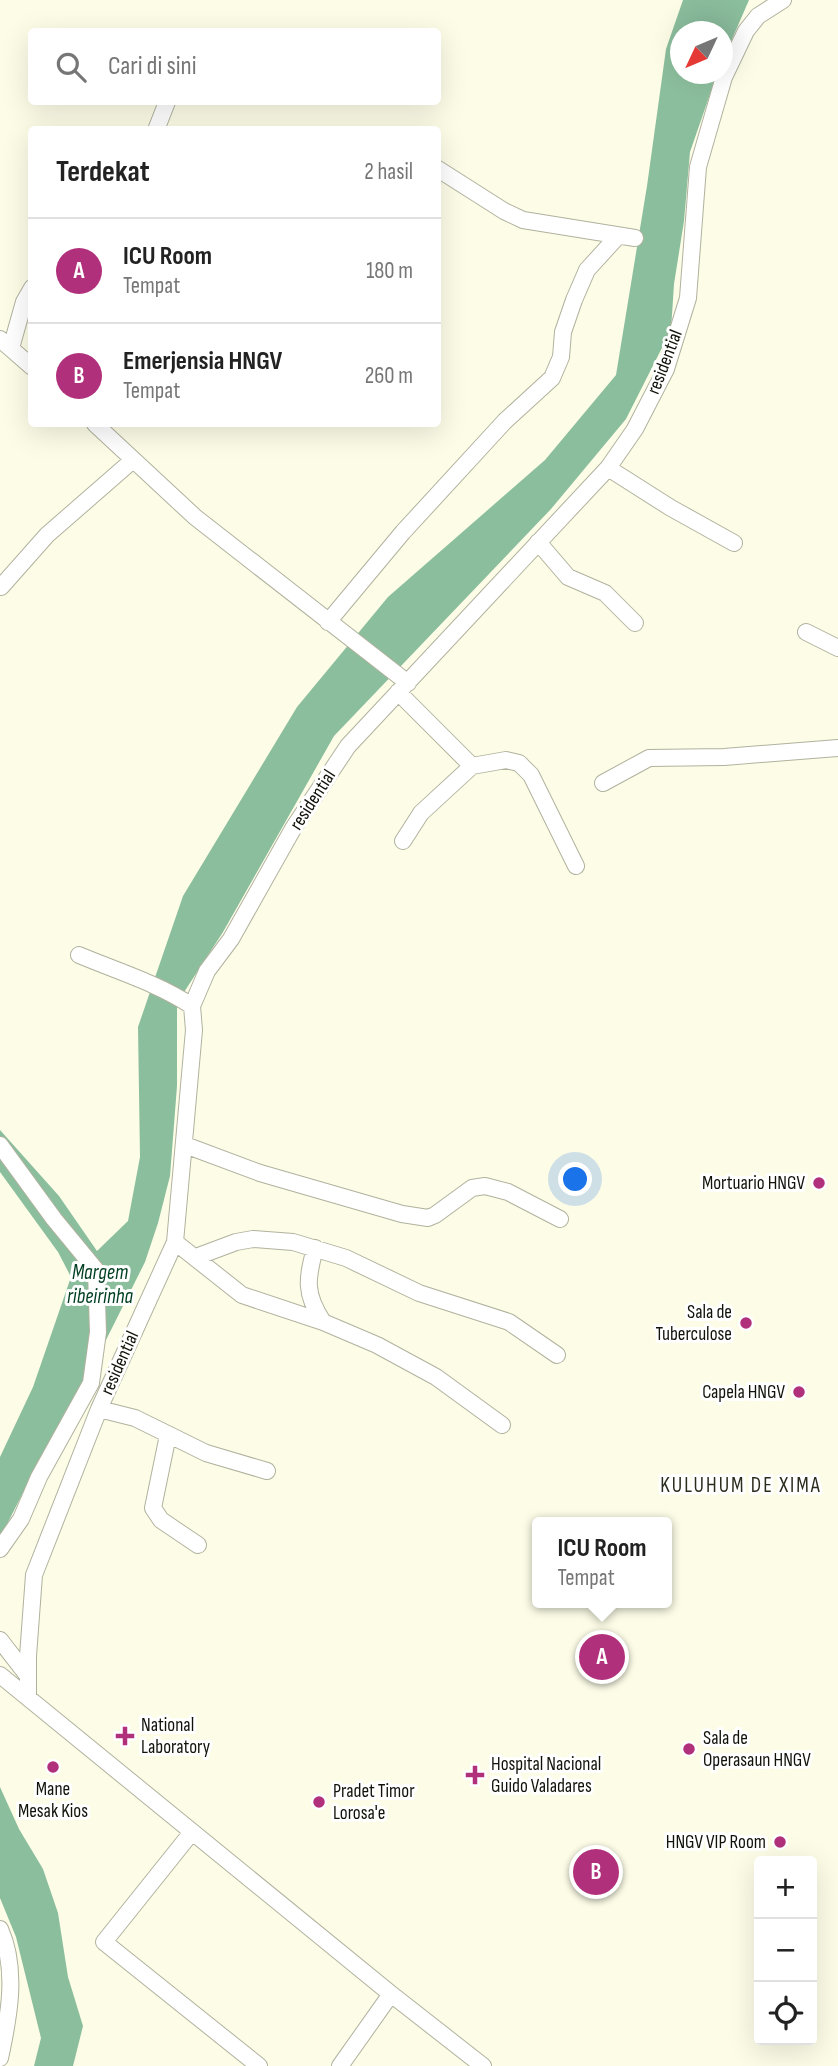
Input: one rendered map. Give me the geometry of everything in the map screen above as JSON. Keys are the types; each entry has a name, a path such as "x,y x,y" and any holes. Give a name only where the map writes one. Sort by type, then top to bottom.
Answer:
{"street":[{"name":"residential","path":"28,1696 34,1575 99,1409 175,1242 194,1030 192,1006 207,971 231,939 294,827 348,746 401,683 608,468 635,429 666,369 688,298 698,167 724,77 746,31 758,16 783,0"},
{"path":"158,126 166,105"},
{"path":"441,171 512,215 552,225 635,238"},
{"path":"328,621 403,532 505,421 552,378 561,357 563,332 573,300 587,270 618,236"},
{"path":"28,295 5,344 28,364"},
{"path":"98,427 195,517 343,633 401,683 472,765"},
{"path":"1,587 47,536 133,460"},
{"path":"608,468 671,508 734,543"},
{"path":"538,542 569,577 605,593 635,623"},
{"path":"806,632 838,648"},
{"path":"603,783 649,758 724,757 838,748"},
{"path":"403,841 421,813 472,765 506,760 519,763 531,775 576,866"},
{"path":"79,955 138,980 159,985 192,1006"},
{"path":"0,1145 54,1219 96,1270 98,1332 91,1383 39,1477 21,1519 0,1549"},
{"path":"185,1145 260,1174 402,1214 428,1217 435,1215 472,1188 485,1186 508,1192 559,1219"},
{"path":"196,1257 236,1242 253,1239 282,1240 315,1248 367,1267 419,1293 509,1322 557,1355"},
{"path":"175,1242 242,1295 323,1321 377,1345 436,1377 502,1425"},
{"path":"315,1248 307,1281 308,1291 315,1310 323,1321"},
{"path":"99,1409 135,1418 206,1453 267,1471"},
{"path":"168,1435 153,1508 160,1520 198,1545"},
{"path":"0,1640 28,1676"},
{"path":"1,1676 391,1994 484,2066"},
{"path":"191,1832 104,1942 260,2066"},
{"path":"0,2058 10,2009 2,1941"},
{"path":"340,2066 391,1994"}],"water":[{"name":"Margem ribeirinha","path":"683,0 749,0 733,37 733,21 676,21"},
{"name":"Margem ribeirinha","path":"670,37 670,84 714,84 690,152 671,330 626,419 551,509 334,736 223,932 177,1003 177,1086 170,1176 158,1223 145,1262 110,1332 0,1538 0,1457 33,1387 71,1277 58,1252 0,1172 0,1130 59,1196 97,1251 128,1221 140,1157 138,1027 183,896 297,707 388,597 545,460 616,375 666,49"},
{"path":"0,1787 19,1829 43,1869 58,1913 68,1977 83,2026 73,2066 34,2066 41,2038 16,1937 0,1898"}],"place":[{"name":"Mortuario HNGV","path":"819,1183"},
{"name":"Sala de Tuberculose","path":"746,1323"},
{"name":"Capela HNGV","path":"799,1392"},
{"name":"ICU Room","path":"602,1657"},
{"name":"National Laboratory","path":"125,1736"},
{"name":"Sala de Operasaun HNGV","path":"689,1749"},
{"name":"Mane Mesak Kios","path":"53,1767"},
{"name":"Hospital Nacional Guido Valadares","path":"475,1775"},
{"name":"Pradet Timor Lorosa'e","path":"319,1802"},
{"name":"HNGV VIP Room","path":"780,1842"},
{"name":"Emerjensia HNGV","path":"596,1872"}],"district":[{"name":"KULUHUM DE XIMA","path":"741,1485"}]}
